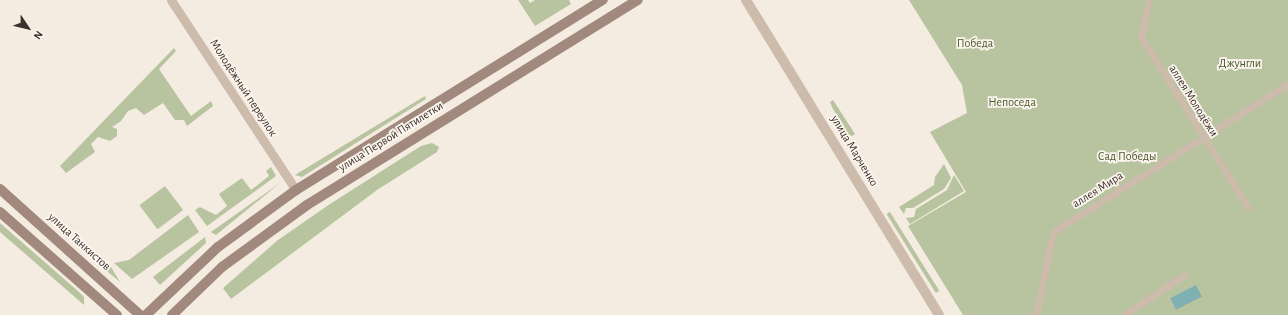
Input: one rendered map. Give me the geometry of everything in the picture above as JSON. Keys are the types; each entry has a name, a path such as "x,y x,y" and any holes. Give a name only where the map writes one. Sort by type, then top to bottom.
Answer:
{"main road":[{"name":"улица Первой Пятилетки","path":"146,315 218,247 296,190 603,0"},
{"name":"улица Первой Пятилетки","path":"172,315 222,267 307,204 638,0"},
{"name":"улица Танкистов","path":"0,189 140,315"},
{"path":"0,212 117,315"}],"street":[{"name":"Молодёжный переулок","path":"171,0 296,190"},
{"name":"улица Марченко","path":"746,0 939,315"},
{"name":"аллея Молодёжи","path":"1150,0 1141,37 1248,207"},
{"name":"аллея Мира","path":"1036,315 1053,232 1288,84"},
{"path":"1124,315 1184,275"}],"green space":[{"path":"518,0 528,0 530,3 535,0 569,0 571,4 535,26"},
{"name":"Сад Победы","path":"909,0 1288,0 1288,315 963,315 908,226 966,192 930,132 967,113 962,85"},
{"path":"174,48 176,51 159,69 191,116 211,101 213,106 187,126 184,120 175,120 163,103 144,115 136,108 128,111 121,121 112,127 117,129 117,136 110,141 98,137 91,144 95,152 66,173 60,166"},
{"path":"425,96 426,99 302,177 295,175"},
{"path":"833,100 855,134 852,136 848,134 833,109 830,102"},
{"path":"432,143 439,147 437,152 377,190 231,299 223,288 278,240 330,204 421,146"},
{"path":"944,164 951,178 944,189 913,208 906,208 904,214 899,207 934,185 935,177"},
{"path":"271,167 276,176 207,226 195,210 200,207 216,215 227,206 219,194 242,178 251,190 269,176 266,171"},
{"path":"954,175 964,191 910,224 906,218 914,217 916,209 947,190"},
{"path":"280,183 216,235 211,232"},
{"path":"165,186 183,210 157,229 139,205"},
{"path":"890,212 939,291 936,293 887,214"},
{"path":"188,215 199,232 132,279 114,263 129,260"},
{"path":"0,223 79,292 84,297 84,305 0,232"},
{"path":"205,237 206,243 160,285 153,277"},
{"path":"78,247 92,251 111,267 120,282"}],"water":[{"path":"1196,285 1202,297 1176,310 1170,298"}],"park label":[{"name":"Победа","path":"975,44"},
{"name":"Джунгли","path":"1240,64"},
{"name":"Непоседа","path":"1012,103"}]}
